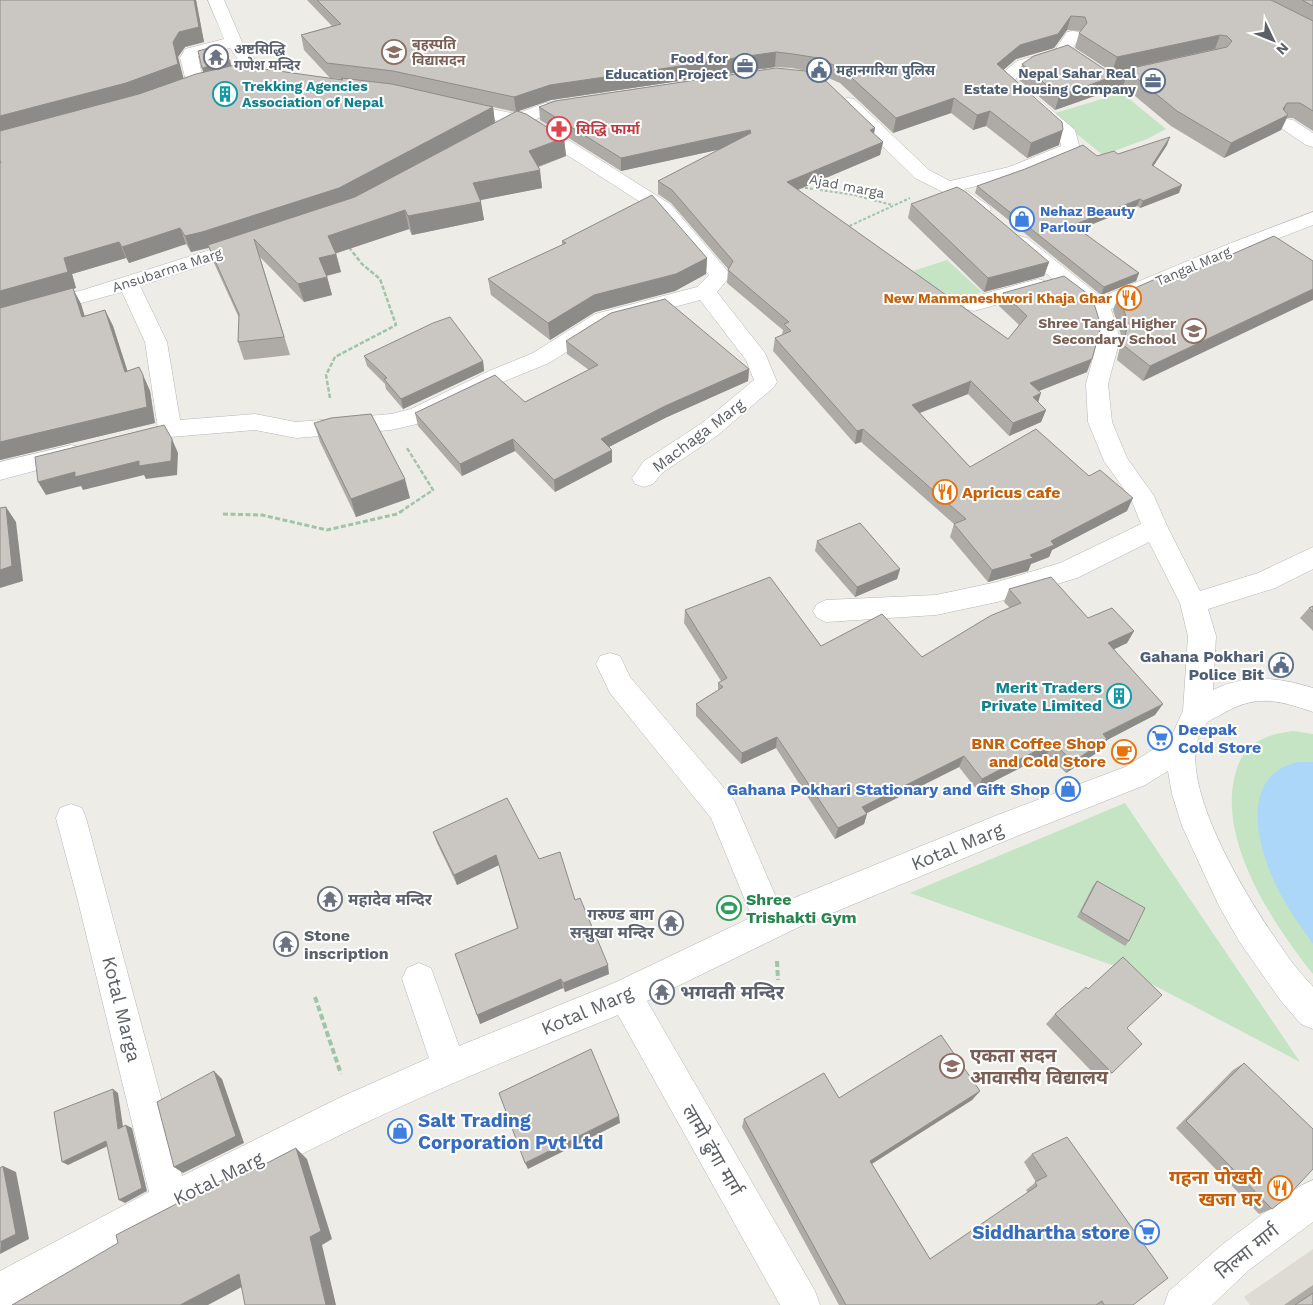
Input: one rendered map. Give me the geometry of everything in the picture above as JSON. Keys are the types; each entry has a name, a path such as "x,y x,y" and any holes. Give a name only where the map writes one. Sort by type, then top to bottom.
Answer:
{"street":[{"path":"216,0 245,72 308,81"},
{"path":"155,99 204,82 194,73 189,58 191,53 234,42"},
{"path":"948,187 1015,171 1072,149 1068,134 1004,79 1023,65 1073,50"},
{"path":"833,89 922,174 971,201 1099,306 1109,339 1098,384 1100,422 1116,460 1142,496 1155,528 1193,602 1202,636 1196,715 1181,747 1183,783 1200,835 1234,904 1293,991 1313,1012"},
{"path":"494,133 517,120 551,108 598,101"},
{"path":"128,284 156,342 161,431 255,422 296,430 392,422 418,416 497,376 540,358 603,319 705,292 721,275 705,260 678,224 663,208 535,126 517,120 442,103"},
{"path":"1287,124 1313,141"},
{"name":"Tangal Marg","path":"1099,306 1238,247 1313,218"},
{"name":"Ansubarma Marg","path":"0,318 128,284 269,237"},
{"path":"974,304 1063,278"},
{"name":"Machaga Marg","path":"644,478 653,466 710,429 766,382 757,358 705,292"},
{"path":"0,471 90,448"},
{"path":"826,611 936,605 997,592 1068,571 1155,528"},
{"path":"1193,602 1266,582 1313,557"},
{"path":"610,664 620,684 723,810 771,924"},
{"path":"1196,715 1223,698 1248,689 1271,688 1313,700"},
{"name":"Kotal Marg","path":"0,1292 170,1201 354,1110 450,1067 625,995 771,924 1006,826 1135,776 1181,747"},
{"name":"Kotal Marga","path":"71,818 96,907 170,1201"},
{"path":"419,979 450,1067"},
{"name":"लामो ढुंगा मार्ग","path":"625,995 801,1305"},
{"name":"निल्मा मार्ग","path":"1183,1305 1236,1257 1313,1200"}],"path":[{"name":"Ajad marga","path":"798,187 854,195 893,205"},
{"name":"Ajad marga","path":"840,230 929,190 948,187"},
{"path":"296,430 321,420 331,407 326,375 335,357 396,325 380,279 362,264 344,241"},
{"path":"223,514 262,514 327,530 396,514 433,490 392,422"},
{"path":"315,997 354,1110"}],"shaded area":[{"path":"1313,1249 1313,1305 1250,1305 1244,1297"}],"green space":[{"path":"1122,93 1166,129 1147,139 1103,155 1052,114"},
{"path":"947,260 982,292 948,304 913,271"},
{"path":"1293,731 1313,734 1313,974 1282,932 1254,883 1243,857 1235,830 1232,804 1237,767 1247,750 1271,735"},
{"path":"1125,803 1300,1062 1123,969 910,893"}],"water":[{"path":"1298,762 1313,762 1313,944 1288,908 1273,878 1260,839 1258,819 1259,800 1266,783 1278,770"}],"building":[{"path":"0,0 194,0 199,27 179,32 173,42 178,64 126,83 0,116"},
{"path":"317,0 1271,0 1313,21 1313,111 1300,103 1287,103 1283,109 1288,115 1231,143 1177,111 1128,71 1059,96 1022,64 1034,56 1068,45 1107,71 1114,72 1227,47 1232,41 1227,36 1220,35 1117,57 1079,33 1087,23 1085,17 1071,16 1058,34 1020,45 997,64 1062,122 1063,130 1031,143 990,111 977,115 954,98 896,118 842,69 818,58 776,52 550,85 514,97 393,71 327,63 301,35 341,24"},
{"path":"1302,0 1313,0 1313,6"},
{"path":"220,45 230,61 202,68 198,51"},
{"path":"235,65 343,80 341,78 392,84 493,107 339,188 202,232 185,236 180,228 122,247 119,242 64,258 68,272 0,291 0,131 139,94 196,74"},
{"path":"776,68 805,71 827,82 875,128 870,130 883,142 787,182 1008,339 1027,316 1003,293 1064,276 1092,297 1101,326 1092,359 1030,383 1041,393 1033,397 1046,410 1013,423 971,381 912,405 970,467 1036,429 1089,476 1100,470 1133,498 1051,541 1054,545 1030,555 1033,558 992,570 954,524 966,519 863,429 857,431 775,338 791,331 784,324 789,322 728,270 733,261 672,190 658,181 751,133 750,130 621,158 539,107 555,101"},
{"path":"517,111 526,114 564,138 529,151 540,170 473,183 481,202 408,216 405,210 328,236 336,254 319,258 327,277 298,284 254,239 284,337 238,342 239,314 208,245 355,197"},
{"path":"1170,137 1152,165 1182,185 1143,201 1140,199 1073,225 1139,273 1104,287 977,186 1083,145 1097,156 1114,151 1118,154"},
{"path":"957,187 966,192 1049,262 988,278 911,204"},
{"path":"652,195 707,258 676,274 594,295 548,323 488,279 566,243 562,241"},
{"name":"Shree Tangal Higher Secondary School","path":"1274,236 1313,261 1313,289 1150,366 1123,345 1128,323 1119,295 1160,277 1168,282"},
{"path":"73,288 82,317 105,310 125,372 139,367 143,375 147,407 0,442 0,308"},
{"path":"665,299 749,369 665,406 601,439 612,450 554,480 513,439 460,464 415,413 495,375 525,402 598,365 566,341 611,313"},
{"path":"450,317 483,361 401,399 384,379 387,378 364,356 433,323"},
{"path":"371,414 405,479 351,499 314,423 331,418"},
{"path":"164,425 172,439 171,461 139,466 139,461 75,477 75,472 38,482 35,457"},
{"path":"6,507 12,566 0,570 0,508"},
{"path":"860,523 900,569 857,587 817,541"},
{"path":"770,577 821,646 882,614 922,657 990,616 1021,603 1009,589 1051,577 1088,618 1112,608 1134,631 1108,643 1163,704 1103,734 1107,739 1073,762 1053,742 982,779 964,756 862,807 867,814 838,828 777,737 742,753 696,704 723,687 718,683 727,678 685,610"},
{"path":"507,798 539,859 560,852 575,900 580,898 608,965 563,983 561,979 477,1015 455,954 518,928 496,855 454,875 433,832"},
{"path":"1097,881 1145,908 1129,941 1081,912"},
{"path":"1123,957 1162,995 1127,1028 1142,1044 1112,1073 1055,1014 1086,987 1088,989"},
{"path":"941,1035 980,1091 870,1161 930,1259 1037,1186 1035,1182 1047,1176 1032,1154 1067,1137 1168,1278 1133,1305 1104,1305 1102,1301 1096,1305 846,1305 744,1119 824,1073 839,1098"},
{"path":"591,1049 619,1116 525,1163 499,1093"},
{"path":"1244,1063 1313,1129 1313,1169 1286,1198 1272,1209 1186,1121"},
{"path":"214,1071 236,1136 174,1167 157,1102"},
{"path":"113,1089 118,1129 126,1125 142,1188 119,1200 106,1141 62,1162 54,1112"},
{"path":"296,1148 321,1231 310,1237 326,1305 245,1305 239,1274 180,1305 12,1305 118,1243 116,1235 244,1169 246,1174"},
{"path":"3,1166 16,1234 0,1242 0,1168"},
{"path":"1313,1293 1313,1305 1295,1305"}],"place":[{"name":"बृहस्पति विद्यासदन","path":"394,52"},
{"name":"अष्टसिद्धि गणेश मन्दिर","path":"216,57"},
{"name":"Food for Education Project","path":"745,66"},
{"name":"महानगरिया पुलिस","path":"819,70"},
{"name":"Nepal Sahar Real Estate Housing Company","path":"1153,81"},
{"name":"Trekking Agencies Association of Nepal","path":"225,94"},
{"name":"सिद्धि फार्मा","path":"559,129"},
{"name":"Nehaz Beauty Parlour","path":"1022,219"},
{"name":"New Manmaneshwori Khaja Ghar","path":"1129,298"},
{"name":"Shree Tangal Higher Secondary School","path":"1194,331"},
{"name":"Apricus cafe","path":"945,492"},
{"name":"Gahana Pokhari Police Bit","path":"1281,665"},
{"name":"Merit Traders Private Limited","path":"1119,696"},
{"name":"Deepak Cold Store","path":"1160,738"},
{"name":"BNR Coffee Shop and Cold Store","path":"1124,752"},
{"name":"Gahana Pokhari Stationary and Gift Shop","path":"1068,789"},
{"name":"महादेव मन्दिर","path":"330,899"},
{"name":"Shree Trishakti Gym","path":"729,908"},
{"name":"गरुण्ड बाग सद्मुखा मन्दिर","path":"671,923"},
{"name":"Stone inscription","path":"286,944"},
{"name":"भगवती मन्दिर","path":"662,992"},
{"name":"एकता सदन आवासीय विद्यालय","path":"952,1066"},
{"name":"Salt Trading Corporation Pvt Ltd","path":"400,1131"},
{"name":"गहना पोखरी खजा घर","path":"1280,1188"},
{"name":"Siddhartha store","path":"1147,1232"}]}
